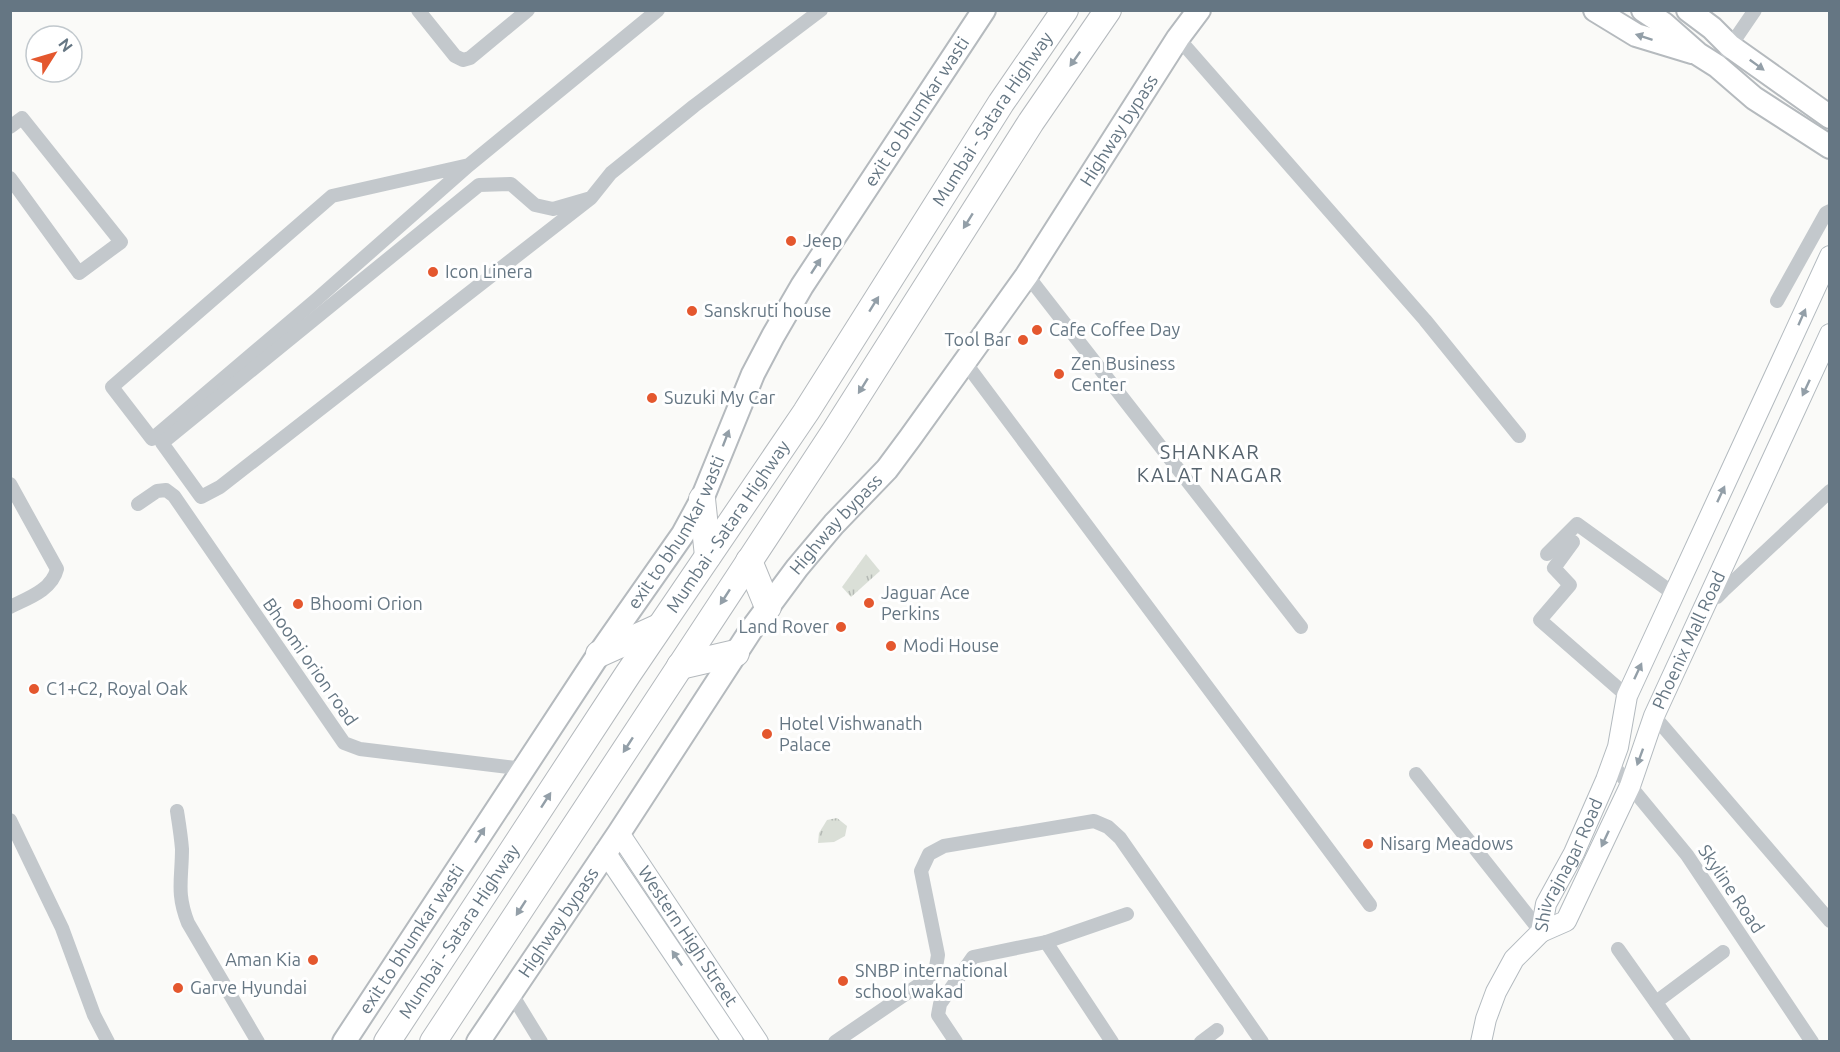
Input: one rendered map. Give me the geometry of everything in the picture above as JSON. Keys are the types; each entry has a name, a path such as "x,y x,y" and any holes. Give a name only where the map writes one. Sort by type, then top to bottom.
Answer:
{"highway":[{"name":"Mumbai - Satara Highway","path":"387,1041 660,627 806,412 1001,103 1065,10"},
{"name":"Mumbai - Satara Highway","path":"433,1041 835,431 1031,122 1108,10"},
{"path":"702,499 708,556"},
{"path":"749,561 768,607"},
{"path":"599,654 660,627"},
{"path":"680,666 736,653"}],"main road":[{"name":"exit to bhumkar wasti","path":"344,1041 599,654 683,534 702,499 759,362 802,286 984,10"},
{"name":"Highway bypass","path":"478,1041 768,607 834,524 887,469 1027,275 1178,38 1199,10"},
{"path":"1595,10 1636,35 1707,60"},
{"path":"1643,10 1665,24 1754,98 1830,147"},
{"path":"1688,10 1702,18 1730,46 1830,117"},
{"path":"1702,18 1707,31 1707,60"}],"street":[{"path":"418,10 455,56 463,60 470,58 528,10"},
{"path":"469,165 332,196 112,387 152,439 317,299 469,165 658,10"},
{"path":"591,198 553,209 535,205 511,184 479,185 162,443 201,496 220,487 591,198 611,173 694,106 821,10"},
{"path":"1707,60 1730,46 1755,10"},
{"path":"1178,38 1425,320 1519,436"},
{"path":"10,127 22,118 121,243 79,273 10,178"},
{"path":"1776,302 1826,213 1830,211"},
{"name":"Phoenix Mall Road","path":"1615,755 1627,696 1830,256"},
{"path":"1027,275 1301,627"},
{"name":"Phoenix Mall Road","path":"1540,932 1566,921 1630,786 1654,716 1830,334"},
{"path":"964,361 1370,905"},
{"path":"10,484 57,569 55,579 47,587 10,608"},
{"name":"Bhoomi orion road","path":"138,504 157,491 166,490 174,496 344,743 360,749 524,769"},
{"path":"1708,599 1717,597 1830,491"},
{"path":"1547,554 1577,524 1674,594"},
{"path":"1573,542 1554,568 1570,585 1540,620 1627,696"},
{"path":"1654,716 1830,921"},
{"name":"Skyline Road","path":"1615,755 1630,786 1688,855 1812,1041"},
{"name":"Shivrajnagar Road","path":"1481,1041 1496,992 1514,959 1540,932 1546,904 1574,853 1615,755"},
{"path":"1416,774 1540,932"},
{"path":"177,811 182,848 179,897 182,909 258,1041"},
{"path":"10,820 62,928 94,1016 108,1041"},
{"path":"835,1041 929,978 936,967 938,955 921,871 929,854 944,846 1094,821 1108,827 1120,838 1262,1041"},
{"name":"Western High Street","path":"619,833 758,1041"},
{"name":"Western High Street","path":"605,852 733,1041"},
{"path":"956,1041 938,1015 940,1004 973,957 1046,942 1127,914"},
{"path":"1046,942 1112,1041"},
{"path":"1618,949 1684,1041"},
{"path":"1656,1002 1723,952"},
{"path":"696,986 713,974"},
{"path":"511,993 541,1041"},
{"path":"1201,1041 1217,1030"}],"green space":[{"path":"866,554 880,571 851,597 842,587"},
{"path":"837,818 847,826 845,836 834,842 818,843 819,833 827,820"}],"place":[{"name":"Jeep","path":"791,241"},
{"name":"Icon Linera","path":"433,272"},
{"name":"Sanskruti house","path":"692,311"},
{"name":"Cafe Coffee Day","path":"1037,330"},
{"name":"Tool Bar","path":"1023,340"},
{"name":"Zen Business Center","path":"1059,374"},
{"name":"Suzuki My Car","path":"652,398"},
{"name":"Jaguar Ace Perkins","path":"869,603"},
{"name":"Bhoomi Orion","path":"298,604"},
{"name":"Land Rover","path":"841,627"},
{"name":"Modi House","path":"891,646"},
{"name":"C1+C2, Royal Oak","path":"34,689"},
{"name":"Hotel Vishwanath Palace","path":"767,734"},
{"name":"Nisarg Meadows","path":"1368,844"},
{"name":"Aman Kia","path":"313,960"},
{"name":"SNBP international school wakad","path":"843,981"},
{"name":"Garve Hyundai","path":"178,988"}],"district":[{"name":"SHANKAR KALAT NAGAR","path":"1210,464"}]}
